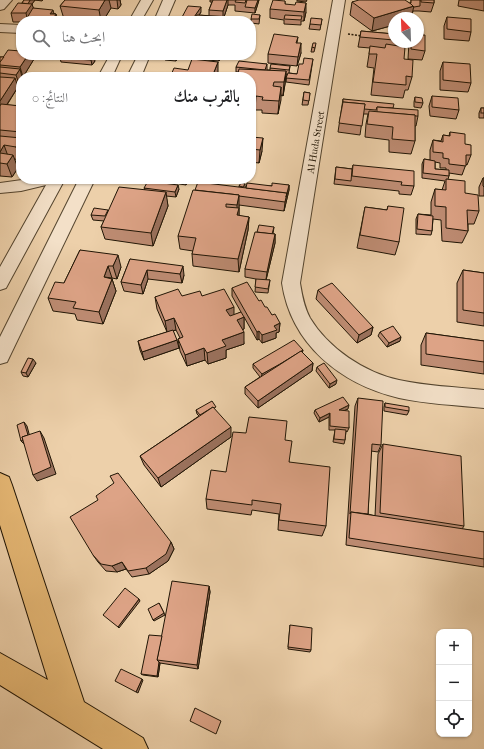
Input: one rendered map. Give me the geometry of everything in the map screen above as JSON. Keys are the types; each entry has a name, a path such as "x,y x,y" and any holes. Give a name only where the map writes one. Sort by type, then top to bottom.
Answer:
{"main road":[{"path":"0,485 73,714"},
{"path":"0,668 132,749"}],"street":[{"path":"0,6 6,0"},
{"path":"138,16 147,0"},
{"path":"162,16 169,0"},
{"name":"Al Huda Street","path":"339,0 291,283 292,300 299,317 315,339 334,357 361,375 386,386 410,391 436,392 484,398"},
{"path":"0,28 16,29"},
{"path":"108,72 114,60"},
{"path":"136,72 142,60"},
{"path":"0,189 31,184"},
{"path":"0,283 31,203 52,184"},
{"path":"0,356 85,184"},
{"path":"0,189 31,203"}],"path":[{"path":"333,33 364,36"}],"building":[{"path":"24,0 30,0 28,4 22,3"},
{"path":"65,0 105,0 99,10 60,6"},
{"path":"213,0 227,0 223,11 209,10"},
{"path":"236,0 246,0 245,3 235,2"},
{"path":"247,0 258,0 255,8 245,7"},
{"path":"273,0 285,1 285,4 295,5 296,2 306,3 304,12 270,9"},
{"path":"359,0 405,0 414,6 394,12 388,12 388,14 374,18 352,2"},
{"path":"411,0 420,0 420,6 414,7 410,3"},
{"path":"421,0 434,0 434,3 421,2"},
{"path":"18,3 32,4 26,13 11,13"},
{"path":"188,6 201,7 195,16 183,16"},
{"path":"33,8 53,10 50,14 56,14 55,16 28,16"},
{"path":"252,14 260,15 259,19 256,19 256,16 252,16"},
{"path":"285,15 302,16 301,20 284,19"},
{"path":"447,17 471,19 471,32 447,29"},
{"path":"311,18 322,19 321,25 310,24"},
{"path":"361,31 388,33 388,39 360,37"},
{"path":"274,34 298,37 296,43 301,43 298,57 268,54"},
{"path":"425,35 425,51 411,49 424,48"},
{"path":"313,43 316,43 315,48 312,47"},
{"path":"386,44 388,44 388,48 405,48 404,59 413,60 412,77 406,76 406,85 373,82 377,54 369,54 370,46 385,48"},
{"path":"8,50 16,51 16,60 25,60 20,67 0,65 0,62"},
{"path":"304,58 313,59 309,80 286,78 288,73 297,74 299,64 303,64"},
{"path":"192,60 218,62 214,72 172,72 174,68 188,70"},
{"path":"239,61 267,64 265,70 236,67"},
{"path":"443,62 470,64 471,83 443,80"},
{"path":"271,64 290,66 289,70 270,68"},
{"path":"0,67 20,69 16,72 16,75 0,73"},
{"path":"239,69 286,71 284,82 274,82 273,86 281,87 279,101 262,100 263,97 256,96 256,72 238,72"},
{"path":"0,77 15,78 0,101"},
{"path":"304,92 310,93 309,101 303,100"},
{"path":"432,96 458,98 459,110 432,107"},
{"path":"415,97 422,98 423,103 415,102"},
{"path":"343,99 394,104 393,108 377,107 376,110 364,109 365,104 343,102"},
{"path":"343,102 365,104 362,126 339,123"},
{"path":"1,104 16,106 16,132 0,130"},
{"path":"377,107 418,110 418,116 377,112"},
{"path":"481,108 484,108 484,113 481,113"},
{"path":"369,111 415,115 415,141 392,139 393,127 367,124"},
{"path":"450,132 465,134 465,144 471,145 471,155 466,155 466,166 449,164 449,159 443,158 443,153 433,152 433,140 443,142 443,135 450,136"},
{"path":"0,136 16,138 16,147 4,145 0,152"},
{"path":"256,137 263,138 260,150 256,150"},
{"path":"0,153 13,155 7,164 0,163"},
{"path":"424,159 435,161 435,169 449,170 449,176 423,173"},
{"path":"353,165 414,171 414,186 401,185 402,182 352,176"},
{"path":"336,167 352,169 351,181 335,179"},
{"path":"446,179 465,181 465,193 478,195 479,211 467,210 468,231 446,228 446,207 435,206 435,189 446,190"},
{"path":"272,183 289,185 287,193 246,188 247,184 272,186"},
{"path":"146,184 178,185 175,192 144,188"},
{"path":"197,184 214,184 287,193 285,202 195,190"},
{"path":"240,184 245,184 243,187 239,186"},
{"path":"119,187 166,192 151,233 101,227"},
{"path":"193,190 239,195 237,205 226,204 226,207 239,208 237,215 249,217 238,259 192,254 196,238 178,236"},
{"path":"388,206 404,208 399,242 360,235 365,207 387,210"},
{"path":"94,208 108,210 105,216 91,215"},
{"path":"418,214 433,216 432,231 417,229"},
{"path":"259,225 274,227 272,234 257,232"},
{"path":"255,232 275,234 267,272 245,269"},
{"path":"80,250 118,255 113,266 108,266 104,277 112,279 99,312 73,308 76,302 48,298 55,282 64,283"},
{"path":"130,259 183,266 180,274 147,270 141,285 121,282"},
{"path":"463,270 484,273 484,313 463,310"},
{"path":"256,279 270,280 268,289 255,287"},
{"path":"247,282 259,301 261,300 272,315 275,314 280,323 274,326 277,330 262,335 259,331 257,332 232,288"},
{"path":"332,283 373,327 359,335 318,290"},
{"path":"178,289 182,296 200,291 202,296 224,289 234,307 226,310 230,316 241,312 244,317 237,320 244,332 222,340 226,346 207,353 204,348 185,355 178,339 183,337 174,318 165,321 155,297"},
{"path":"393,326 401,337 389,343 380,332"},
{"path":"173,330 177,340 142,352 138,341"},
{"path":"426,333 484,341 484,362 426,354"},
{"path":"294,340 303,350 280,364 262,374 253,364"},
{"path":"301,351 313,363 258,401 245,387"},
{"path":"28,358 33,359 26,373 21,372"},
{"path":"324,363 337,380 330,384 317,367"},
{"path":"343,397 349,405 339,410 349,411 349,428 330,426 330,413 320,418 315,410"},
{"path":"358,398 383,401 381,445 372,444 368,514 351,512 350,514"},
{"path":"212,401 216,407 213,407 200,415 196,410"},
{"path":"385,403 409,407 409,411 385,407"},
{"path":"213,407 231,427 158,478 140,456"},
{"path":"249,417 287,421 285,440 292,441 289,462 330,467 326,526 279,520 281,504 252,500 252,505 206,499 211,470 226,472 233,432 246,433"},
{"path":"24,422 28,435 22,437 23,440 21,441 17,425"},
{"path":"335,429 346,430 345,440 334,439"},
{"path":"40,431 51,467 33,475 22,437"},
{"path":"383,444 461,456 464,526 380,513"},
{"path":"118,473 171,542 166,554 146,568 128,571 122,562 112,566 101,564 93,555 70,517 98,500 96,496 114,483 110,476"},
{"path":"351,512 484,532 484,559 349,538"},
{"path":"172,581 209,586 197,665 157,660"},
{"path":"125,588 139,599 118,627 103,615"},
{"path":"159,603 164,613 153,620 148,609"},
{"path":"290,625 312,628 311,650 288,647"},
{"path":"149,635 162,636 157,660 159,662 157,676 141,674"},
{"path":"121,669 142,679 136,692 115,681"},
{"path":"195,708 221,721 216,734 190,721"}]}
